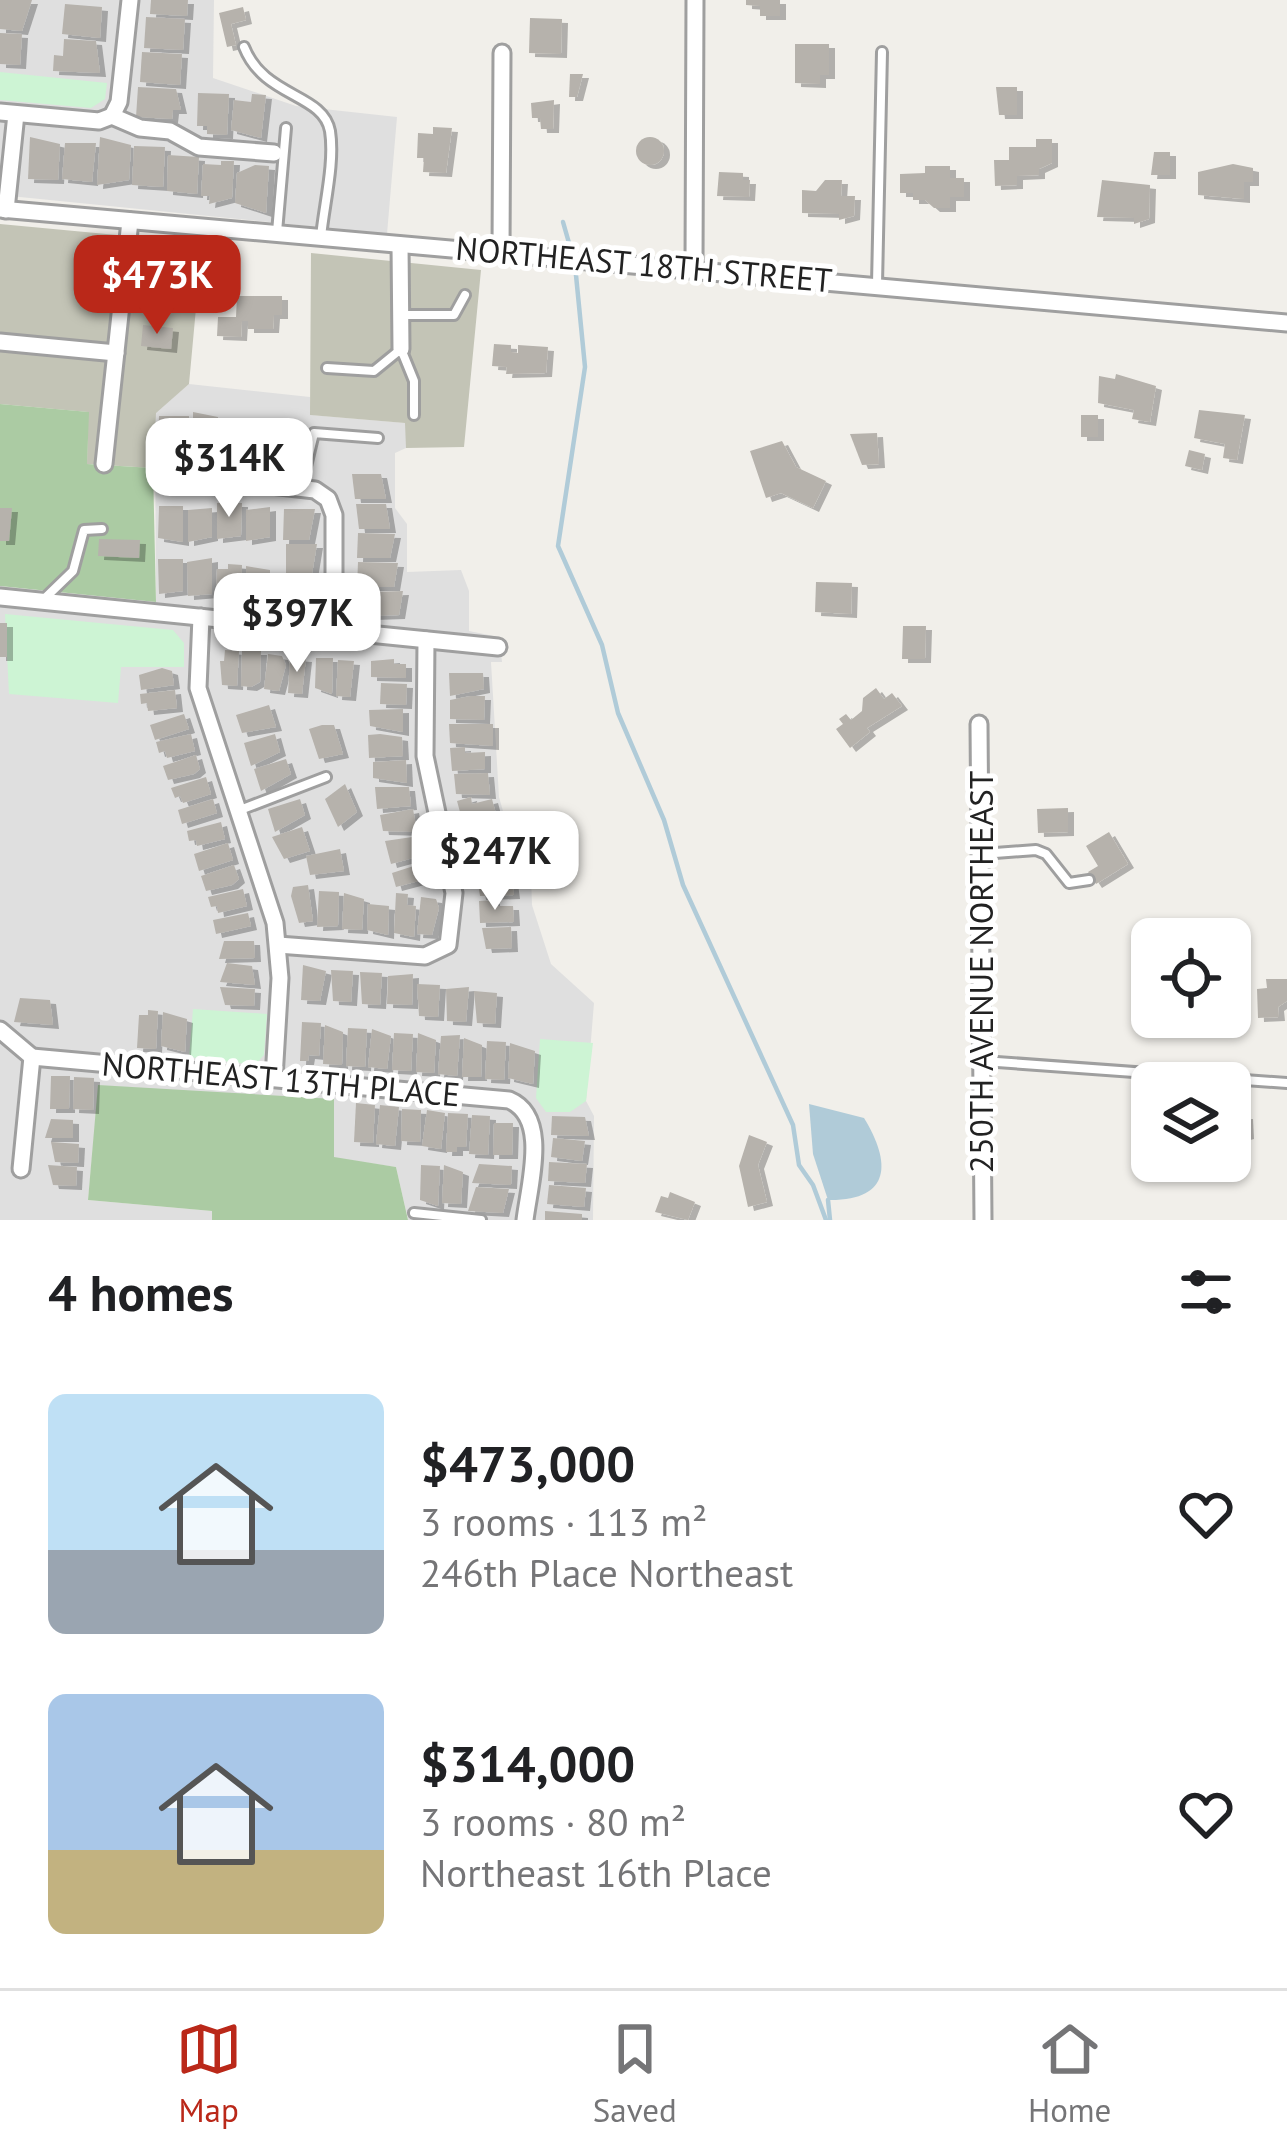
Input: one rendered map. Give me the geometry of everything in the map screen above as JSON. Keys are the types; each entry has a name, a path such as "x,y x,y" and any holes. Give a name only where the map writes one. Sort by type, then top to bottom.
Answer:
{"street":[{"path":"3,210 8,113 99,121 112,116 119,102 130,0"},
{"path":"694,266 695,0"},
{"path":"500,250 502,53"},
{"path":"112,116 140,128 170,131 199,147 274,153"},
{"name":"NORTHEAST 18TH STREET","path":"3,210 694,266 1287,322"},
{"path":"104,464 130,221"},
{"path":"400,244 401,349"},
{"path":"0,342 116,353"},
{"path":"171,474 301,488 328,499 334,515 334,630"},
{"path":"0,597 498,647"},
{"path":"201,617 198,688 269,895 278,945 274,1078"},
{"path":"278,945 424,956 448,945 454,893 425,756 426,640"},
{"name":"250TH AVENUE NORTHEAST","path":"979,724 983,1220"},
{"path":"0,1030 32,1057 21,1169"},
{"name":"NORTHEAST 13TH PLACE","path":"32,1057 509,1100 526,1111 533,1135 525,1220"}],"lane":[{"path":"244,47 265,82 320,111 330,129 321,238"},
{"path":"877,284 882,52"},
{"path":"277,233 286,128"},
{"path":"400,315 454,315 465,295"},
{"path":"327,368 374,371 401,349 414,380 414,415"},
{"path":"301,488 312,434 378,438"},
{"path":"42,601 73,571 85,530 102,529"},
{"path":"240,810 326,777"},
{"path":"980,854 1036,850 1046,854 1069,883 1089,880"},
{"path":"982,1060 1287,1083"},
{"path":"414,1214 481,1220"}],"shaded area":[{"path":"0,0 214,0 213,78 296,106 397,117 387,234 0,195"},
{"path":"0,224 202,243 189,384 156,413 153,468 87,464 88,412 0,404"},
{"path":"311,253 481,270 464,447 406,448 405,423 310,415"},
{"path":"189,384 310,397 311,415 406,423 406,448 395,453 395,508 407,524 407,572 461,570 469,591 469,631 499,637 502,662 491,662 499,797 510,836 525,834 514,851 531,875 532,905 551,964 594,1003 586,1101 594,1116 593,1220 408,1220 396,1167 334,1158 99,1085 88,1200 212,1211 212,1220 0,1220 0,586 156,602 155,413"}],"green space":[{"path":"0,72 107,83 105,99 91,108 0,100"},
{"path":"0,404 89,412 87,464 153,468 156,602 0,586"},
{"path":"5,614 173,630 184,643 184,667 121,667 118,703 9,694"},
{"path":"193,1009 267,1014 264,1055 255,1065 189,1057"},
{"path":"540,1039 593,1043 586,1101 570,1112 546,1112 536,1098"},
{"path":"98,1085 334,1099 334,1157 396,1167 408,1220 212,1220 212,1211 88,1200"}],"water":[{"path":"809,1104 864,1118 881,1164 875,1186 864,1194 828,1200 813,1154"}],"building":[{"path":"0,0 32,0 22,31 0,29"},
{"path":"151,0 188,0 187,16 150,14"},
{"path":"746,0 780,0 780,16 760,16 760,6 746,5"},
{"path":"65,4 102,7 100,38 62,34"},
{"path":"243,7 246,20 231,24 236,45 227,47 219,13"},
{"path":"146,17 185,19 183,50 144,48"},
{"path":"530,18 562,19 561,54 529,53"},
{"path":"0,33 22,34 20,65 0,64"},
{"path":"64,39 96,41 100,73 53,71 54,55 63,56"},
{"path":"795,44 829,44 829,75 820,75 820,84 795,83"},
{"path":"142,52 182,54 180,85 140,82"},
{"path":"570,74 583,74 577,97 569,97"},
{"path":"138,87 176,89 181,110 173,110 172,119 136,117"},
{"path":"996,87 1017,87 1017,115 999,115"},
{"path":"198,93 229,94 227,135 207,134 207,126 197,126"},
{"path":"252,94 266,95 261,138 231,130 234,100 251,102"},
{"path":"554,100 553,129 541,129 540,118 532,118 531,103"},
{"path":"433,127 452,128 446,173 423,172 424,158 417,158 418,133 433,134"},
{"path":"30,137 60,144 58,180 28,179"},
{"path":"100,137 131,145 129,180 97,185"},
{"path":"650,137 660,141 664,151 660,161 650,165 640,161 636,151 640,141"},
{"path":"1036,139 1052,139 1052,163 1039,169 1039,175 1017,176 1017,185 995,186 994,160 1009,160 1009,147 1036,147"},
{"path":"65,143 96,143 92,182 62,179"},
{"path":"134,146 165,147 163,187 132,185"},
{"path":"1154,152 1170,152 1170,175 1151,175"},
{"path":"168,155 199,157 197,194 167,191"},
{"path":"221,161 234,161 232,198 209,204 210,196 201,196 203,164 221,165"},
{"path":"1233,164 1253,168 1253,182 1244,182 1244,199 1198,195 1198,172"},
{"path":"255,165 269,166 266,213 235,203 237,173"},
{"path":"925,166 950,166 950,178 964,178 964,197 950,197 950,208 934,208 925,200 913,200 913,193 900,193 900,174 925,173"},
{"path":"719,172 743,173 743,180 750,180 749,197 717,196"},
{"path":"825,180 842,180 841,196 855,196 854,216 839,220 839,214 802,213 802,190 816,191"},
{"path":"1102,180 1150,185 1149,219 1134,224 1134,218 1097,217"},
{"path":"86,250 108,252 105,283 83,281"},
{"path":"155,250 189,253 187,272 153,269"},
{"path":"147,273 178,276 176,297 145,294"},
{"path":"237,296 282,296 282,315 274,315 273,329 248,329 248,321 242,321 241,337 217,336 218,317 236,317"},
{"path":"143,325 173,328 171,349 141,346"},
{"path":"494,344 511,345 511,352 518,353 518,345 548,347 546,373 506,374 507,367 492,366"},
{"path":"1116,374 1156,386 1150,422 1132,419 1134,410 1098,403 1099,376 1115,379"},
{"path":"1199,410 1245,415 1237,460 1223,458 1225,444 1194,438"},
{"path":"193,412 218,417 218,447 193,444"},
{"path":"1081,415 1098,415 1098,437 1081,437"},
{"path":"159,416 189,416 189,442 158,445"},
{"path":"247,422 247,458 230,455 222,459 222,426"},
{"path":"252,432 283,433 282,465 252,458"},
{"path":"877,433 879,464 862,465 850,434"},
{"path":"782,441 796,467 826,481 813,508 781,493 766,498 750,451"},
{"path":"1189,450 1205,454 1202,470 1185,466"},
{"path":"352,474 381,474 386,499 355,499"},
{"path":"217,503 242,503 241,536 217,539"},
{"path":"356,504 386,504 390,529 359,529"},
{"path":"159,506 183,506 183,542 158,538"},
{"path":"270,507 270,537 246,541 246,510"},
{"path":"0,508 12,508 9,541 0,541"},
{"path":"212,508 212,537 188,542 188,510"},
{"path":"284,509 315,509 309,540 283,540"},
{"path":"358,533 395,534 390,558 357,558"},
{"path":"99,539 140,540 139,558 98,556"},
{"path":"286,544 317,544 312,574 286,574"},
{"path":"212,558 212,594 188,596 187,562"},
{"path":"158,559 183,559 183,591 159,594"},
{"path":"358,562 398,563 394,587 357,587"},
{"path":"228,564 242,565 241,596 216,599 217,569 228,569"},
{"path":"246,566 270,570 270,603 247,603"},
{"path":"284,579 310,579 316,610 284,609"},
{"path":"816,582 852,583 851,614 815,612"},
{"path":"403,591 399,615 369,616 372,592"},
{"path":"0,623 7,623 7,657 0,657"},
{"path":"903,626 926,626 925,659 902,659"},
{"path":"225,650 239,651 237,686 222,685 220,661 224,661"},
{"path":"242,651 261,651 260,682 251,687 241,686"},
{"path":"268,654 282,656 286,665 279,691 264,689"},
{"path":"290,657 306,658 302,694 288,693"},
{"path":"316,658 333,658 332,694 315,688"},
{"path":"394,659 394,664 406,664 406,678 371,677 371,661"},
{"path":"338,660 354,661 350,697 336,696"},
{"path":"162,668 172,671 174,685 141,690 139,675"},
{"path":"449,673 483,673 484,689 450,696"},
{"path":"381,683 407,684 406,705 380,704"},
{"path":"876,688 884,699 892,693 902,706 867,728 870,732 850,748 836,729 843,724 839,719 846,714 851,720 862,711 863,698"},
{"path":"175,690 177,708 148,711 147,703 141,704 140,694"},
{"path":"485,696 484,720 450,719 450,700"},
{"path":"269,705 276,727 242,733 236,715"},
{"path":"403,709 403,732 370,726 369,710"},
{"path":"184,714 189,729 155,740 150,725"},
{"path":"449,724 493,724 493,746 450,743"},
{"path":"334,725 343,754 319,759 309,729"},
{"path":"191,734 195,751 167,758 165,751 159,753 156,742"},
{"path":"275,734 280,752 251,766 244,743"},
{"path":"368,735 402,737 403,756 369,758"},
{"path":"465,747 465,753 485,752 485,769 452,771 450,748"},
{"path":"196,755 200,769 168,780 163,766"},
{"path":"286,759 291,774 261,791 254,769"},
{"path":"406,760 407,783 373,778 373,762"},
{"path":"488,773 490,795 456,794 454,774"},
{"path":"206,777 211,794 183,803 180,796 175,798 171,788"},
{"path":"345,784 357,812 338,827 325,799"},
{"path":"375,787 409,787 411,806 377,809"},
{"path":"471,797 472,804 492,799 496,814 463,823 457,801"},
{"path":"213,799 217,813 182,824 178,810"},
{"path":"300,799 305,815 275,832 268,809"},
{"path":"1068,808 1068,832 1038,833 1037,809"},
{"path":"413,809 417,832 383,831 380,815"},
{"path":"496,819 502,841 467,846 463,826"},
{"path":"221,822 225,839 197,846 196,840 189,841 187,831"},
{"path":"302,827 310,851 284,859 272,837"},
{"path":"1109,832 1128,864 1096,884 1088,872 1098,866 1086,846"},
{"path":"419,836 424,855 391,864 385,841"},
{"path":"228,843 233,860 199,871 194,854"},
{"path":"501,847 506,866 474,874 468,851"},
{"path":"340,849 344,871 310,875 306,856"},
{"path":"426,862 430,878 396,887 392,873"},
{"path":"234,865 239,879 206,891 201,876"},
{"path":"511,872 514,895 480,896 477,877"},
{"path":"308,885 313,921 299,923 293,887"},
{"path":"243,889 247,906 218,913 217,906 211,907 208,897"},
{"path":"319,891 339,892 338,926 317,927"},
{"path":"344,893 364,899 362,930 342,929"},
{"path":"396,893 408,894 407,905 416,906 414,937 394,933"},
{"path":"421,897 436,899 439,908 432,935 417,934"},
{"path":"494,900 494,906 513,906 514,922 480,923 479,901"},
{"path":"368,904 389,906 388,935 367,930"},
{"path":"248,913 251,926 216,934 213,920"},
{"path":"511,927 512,948 486,949 482,928"},
{"path":"224,941 254,941 255,958 219,959"},
{"path":"227,963 252,966 255,985 220,982"},
{"path":"303,965 326,971 320,1001 301,1000"},
{"path":"331,970 353,971 351,1002 333,1001"},
{"path":"360,972 382,973 380,1005 362,1004"},
{"path":"413,974 412,1005 387,1004 388,976"},
{"path":"1266,979 1287,979 1287,1001 1278,1007 1279,1017 1258,1018 1257,989 1267,988"},
{"path":"417,984 440,985 438,1017 419,1016"},
{"path":"220,987 255,989 254,1006 225,1005"},
{"path":"469,987 466,1022 447,1021 446,989"},
{"path":"474,991 497,993 495,1024 477,1023"},
{"path":"20,998 50,1000 53,1025 14,1022"},
{"path":"148,1010 158,1011 156,1049 137,1048 139,1015 148,1015"},
{"path":"163,1012 187,1019 185,1052 161,1046"},
{"path":"302,1022 321,1023 319,1056 309,1055 308,1061 300,1061"},
{"path":"325,1025 343,1032 342,1065 323,1064"},
{"path":"348,1028 367,1029 365,1067 346,1066"},
{"path":"372,1029 391,1036 387,1069 368,1067"},
{"path":"394,1033 413,1034 411,1071 392,1070"},
{"path":"418,1033 436,1040 434,1073 416,1072"},
{"path":"460,1035 457,1076 438,1074 441,1036"},
{"path":"464,1038 482,1045 481,1077 462,1077"},
{"path":"487,1041 506,1042 504,1080 485,1079"},
{"path":"510,1043 535,1051 533,1084 508,1078"},
{"path":"51,1076 70,1076 69,1109 50,1109"},
{"path":"74,1077 94,1078 93,1110 73,1109"},
{"path":"356,1103 375,1105 373,1143 354,1142"},
{"path":"380,1105 399,1107 395,1146 376,1144"},
{"path":"402,1109 421,1110 420,1142 401,1141"},
{"path":"427,1110 445,1113 441,1149 422,1146"},
{"path":"448,1113 468,1114 466,1147 457,1147 457,1152 446,1152"},
{"path":"472,1115 490,1116 488,1155 469,1154"},
{"path":"552,1116 585,1117 589,1136 551,1135"},
{"path":"51,1119 73,1120 73,1138 45,1138"},
{"path":"494,1123 513,1123 512,1155 493,1155"},
{"path":"749,1135 767,1142 758,1165 767,1202 748,1207 739,1166"},
{"path":"553,1138 585,1141 582,1161 551,1157"},
{"path":"51,1142 79,1144 78,1163 55,1162"},
{"path":"549,1162 587,1164 585,1183 548,1181"},
{"path":"479,1164 512,1166 511,1185 472,1183"},
{"path":"48,1165 77,1167 76,1186 53,1185"},
{"path":"421,1165 440,1166 438,1206 420,1200"},
{"path":"444,1165 463,1172 461,1204 442,1203"},
{"path":"549,1185 586,1188 584,1207 547,1204"},
{"path":"476,1187 509,1189 503,1213 468,1211"},
{"path":"670,1192 695,1202 688,1220 655,1212 661,1196 668,1198"},
{"path":"545,1211 582,1214 582,1220 545,1220"}],"waterway":[{"path":"563,222 569,243"},
{"path":"575,265 585,367 558,546 602,645 618,713 664,820 683,885 793,1125 799,1165 813,1185 826,1220"},
{"path":"828,1200 830,1220"}]}
